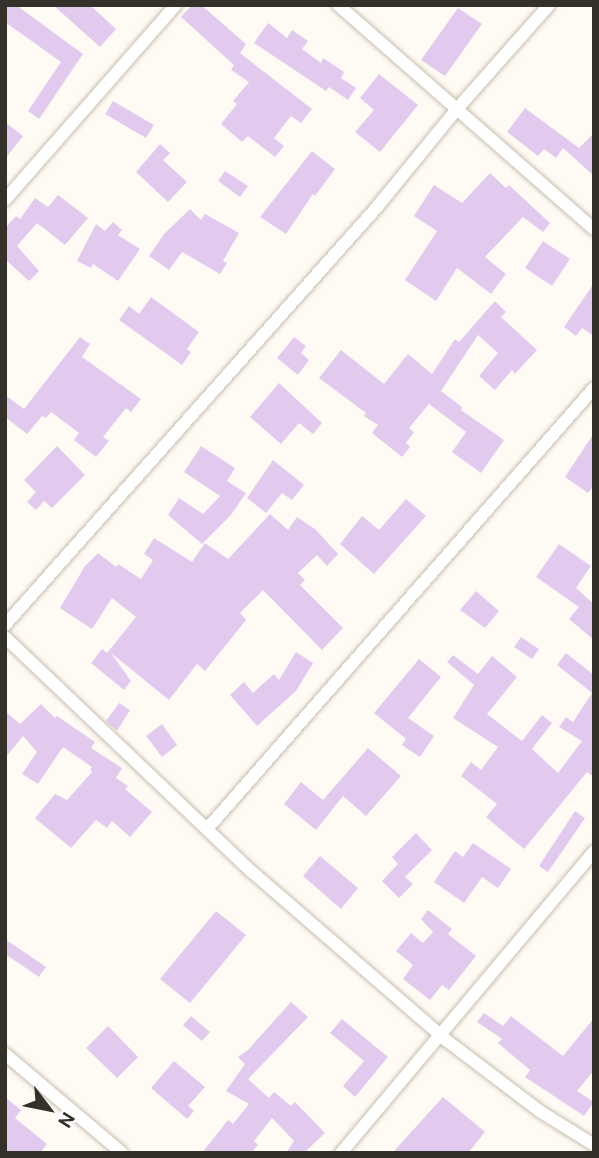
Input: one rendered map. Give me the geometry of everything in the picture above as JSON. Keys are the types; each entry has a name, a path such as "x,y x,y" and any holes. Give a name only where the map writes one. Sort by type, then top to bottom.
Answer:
{"street":[{"path":"5,200 176,5"},
{"path":"338,5 594,229"},
{"path":"5,625 368,217 457,108 549,5"},
{"path":"207,829 594,388"},
{"path":"5,637 251,871 441,1035 541,1112 594,1146"},
{"path":"341,1153 594,851"},
{"path":"5,1054 122,1153"}],"building":[{"path":"5,5 16,5 83,54 39,119 28,111 61,62 5,22"},
{"path":"53,5 90,5 116,29 100,47"},
{"path":"192,5 200,5 207,10 246,44 240,53 312,109 301,123 291,116 274,138 284,146 275,157 248,136 242,142 221,124 237,104 233,101 249,82 231,70 234,65 181,17"},
{"path":"458,8 482,24 445,76 421,60"},
{"path":"268,23 287,38 292,30 308,41 302,49 321,63 323,58 344,72 341,78 356,88 348,100 329,87 326,91 254,43"},
{"path":"379,74 418,105 380,152 355,132 374,110 360,98"},
{"path":"113,101 154,125 146,138 105,114"},
{"path":"525,108 579,148 594,133 594,176 563,148 556,158 544,149 538,156 507,132"},
{"path":"5,122 23,136 5,159"},
{"path":"160,144 170,153 163,160 187,182 168,202 136,172"},
{"path":"312,151 335,169 315,196 313,194 286,234 260,217"},
{"path":"225,171 248,186 240,197 218,181"},
{"path":"490,173 506,188 509,185 550,223 543,232 523,217 485,257 506,274 491,294 457,268 436,301 405,280 437,231 414,216 434,185 462,203"},
{"path":"58,195 88,218 65,245 37,223 17,246 39,271 29,281 5,259 5,228 16,216 20,219 35,198 48,207"},
{"path":"190,209 201,220 205,214 239,233 223,261 227,263 220,274 182,252 169,270 149,256 164,234"},
{"path":"113,222 122,230 118,235 140,249 118,281 93,264 91,268 77,261 96,224 105,231"},
{"path":"543,241 570,259 552,286 525,268"},
{"path":"594,283 594,336 582,328 576,336 564,327"},
{"path":"151,297 199,332 187,349 191,352 182,365 119,320 129,306 139,314"},
{"path":"495,301 506,312 501,317 537,350 515,374 512,370 495,390 479,376 498,353 478,335 441,391 462,407 461,410 504,440 481,473 452,452 466,432 429,404 409,428 414,432 406,443 410,447 402,457 372,433 378,425 364,416 366,413 319,378 341,350 384,384 408,354 432,374 455,339 459,342"},
{"path":"80,337 90,344 82,357 141,399 131,412 126,408 103,437 109,441 96,457 74,440 79,433 51,412 46,418 42,416 27,434 5,417 5,395 24,409"},
{"path":"294,337 306,346 301,353 309,360 298,375 277,358"},
{"path":"279,383 322,423 313,434 299,423 281,444 250,417"},
{"path":"594,433 594,485 588,493 565,477"},
{"path":"57,446 85,475 52,508 44,501 36,510 27,502 36,492 24,480"},
{"path":"201,446 235,468 227,481 246,493 231,515 202,544 168,515 179,498 203,514 220,496 184,472"},
{"path":"273,460 304,485 292,500 282,493 266,513 247,498"},
{"path":"406,499 426,516 374,574 340,544 362,516 379,530"},
{"path":"270,514 288,530 297,517 315,529 338,554 327,566 317,555 298,573 305,580 300,585 343,628 322,650 263,590 240,613 246,620 205,671 197,664 169,700 111,653 131,681 124,690 91,663 102,649 107,653 136,617 112,598 92,629 60,608 85,566 98,553 116,567 118,564 141,579 153,560 144,554 154,538 192,562 205,543 228,559"},
{"path":"559,544 591,566 576,588 594,604 594,640 569,619 579,607 536,577"},
{"path":"476,591 499,611 485,628 460,610"},
{"path":"521,637 539,649 532,659 514,647"},
{"path":"296,652 313,663 296,691 257,726 230,695 244,682 253,693 274,674 279,680"},
{"path":"566,653 594,675 594,777 587,772 524,849 486,817 497,804 461,776 471,762 481,770 498,747 453,718 474,685 447,662 453,655 478,674 492,656 517,677 487,714 522,741 542,715 552,723 532,749 558,773 582,741 559,727 566,717 573,722 592,693 557,665"},
{"path":"419,659 441,677 408,718 434,736 420,757 402,745 406,739 374,713"},
{"path":"119,703 130,710 117,731 106,721"},
{"path":"41,704 55,718 57,716 95,742 91,748 122,768 116,778 128,786 125,789 152,812 130,837 112,821 107,828 96,820 71,848 35,818 55,794 67,800 92,772 92,767 63,747 38,784 22,774 37,752 23,736 5,758 5,711 20,724"},
{"path":"162,724 177,745 162,757 146,736"},
{"path":"368,748 401,776 366,816 343,796 316,830 284,804 301,782 323,800"},
{"path":"575,811 585,818 548,872 539,866"},
{"path":"416,833 432,850 405,877 413,884 399,898 382,881 398,864 392,857"},
{"path":"473,843 511,869 498,888 482,877 464,903 434,882 455,851 463,857"},
{"path":"320,856 358,888 341,909 303,876"},
{"path":"428,910 452,929 448,934 476,956 449,990 442,985 430,1000 403,979 413,965 396,951 411,933 423,943 433,932 421,919"},
{"path":"216,911 246,935 190,1003 160,979"},
{"path":"5,939 46,967 39,977 5,954"},
{"path":"291,1002 308,1017 248,1079 269,1098 274,1092 291,1106 295,1102 325,1133 304,1153 286,1153 294,1141 272,1118 254,1141 258,1145 251,1153 202,1153 228,1120 233,1124 249,1104 226,1091 245,1064 238,1057 248,1050"},
{"path":"484,1013 503,1026 511,1016 563,1056 594,1018 594,1070 577,1091 594,1102 584,1116 525,1077 530,1070 498,1043 502,1039 477,1022"},
{"path":"191,1016 210,1032 202,1041 183,1025"},
{"path":"342,1019 388,1057 355,1097 343,1086 364,1061 330,1033"},
{"path":"108,1026 138,1057 117,1078 86,1048"},
{"path":"174,1061 205,1087 188,1106 194,1111 187,1119 151,1088"},
{"path":"5,1097 21,1110 15,1118 47,1144 40,1153 5,1153"},
{"path":"443,1097 485,1132 468,1153 392,1153"}]}
